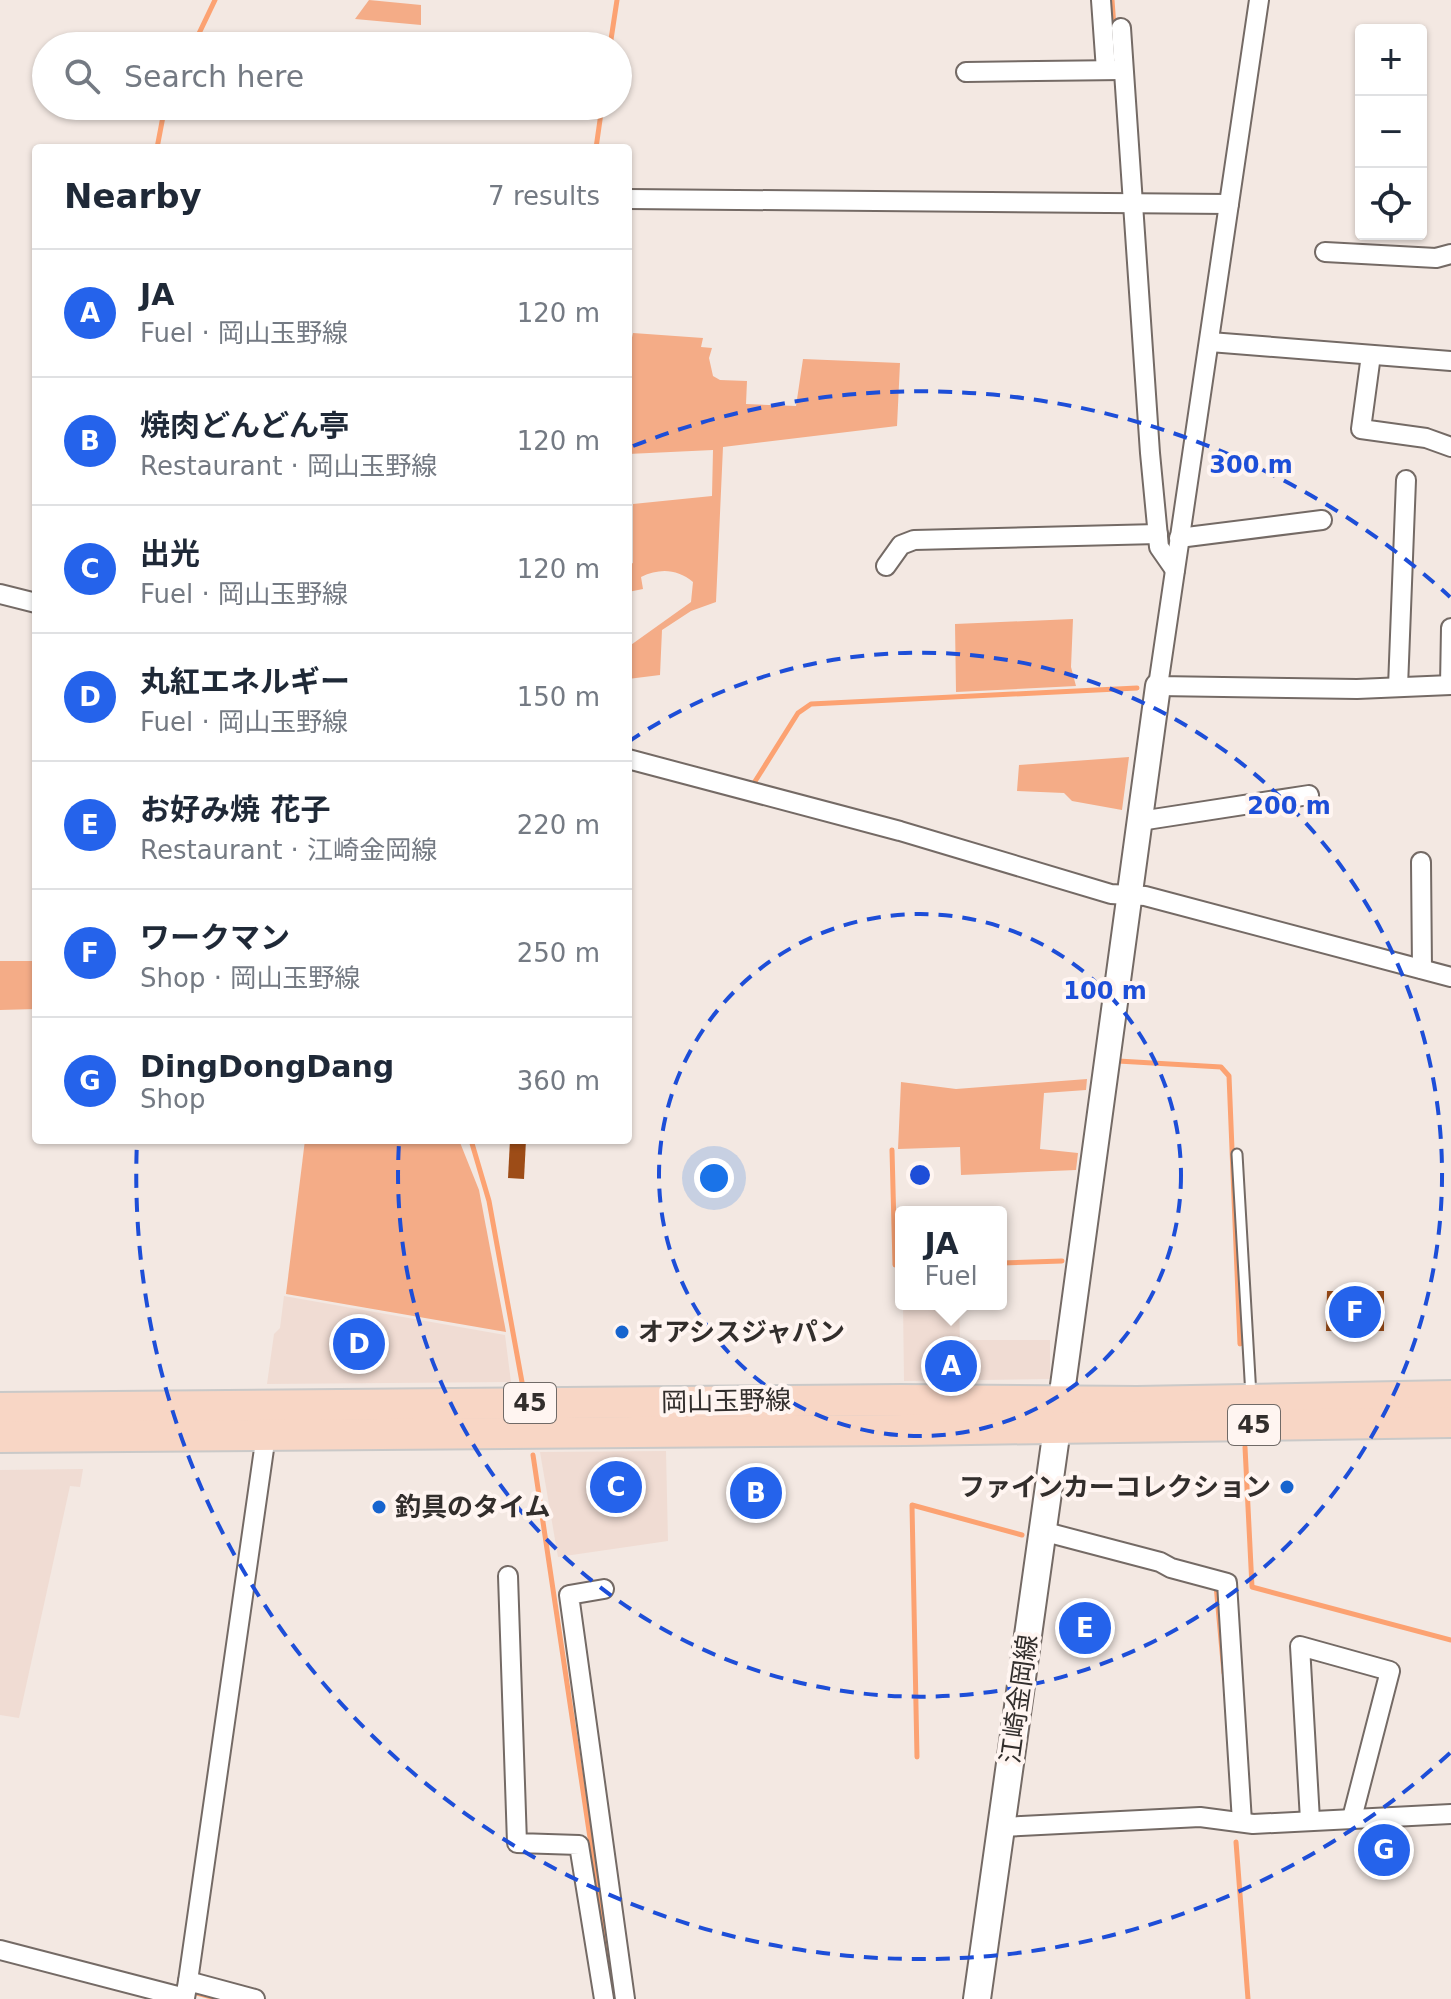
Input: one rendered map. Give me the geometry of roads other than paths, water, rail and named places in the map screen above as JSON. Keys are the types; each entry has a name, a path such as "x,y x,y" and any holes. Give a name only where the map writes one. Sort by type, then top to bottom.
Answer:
{"main road":[{"name":"岡山玉野線","path":"1059,1413 1251,1400 1451,1396"},
{"name":"岡山玉野線","path":"0,1408 267,1420 1059,1413 1451,1422"},
{"name":"江崎金岡線","path":"977,1999 1059,1413"},
{"name":"岡山玉野線","path":"0,1437 267,1420"}],"street":[{"path":"1101,0 1132,204 1159,547 1175,570"},
{"path":"1059,1413 1158,686 1259,0"},
{"path":"1114,70 1121,28"},
{"path":"966,72 1114,70"},
{"path":"632,199 1229,204"},
{"path":"1325,252 1436,258 1451,254"},
{"path":"1210,342 1451,361"},
{"path":"1371,355 1361,429 1426,438 1451,447"},
{"path":"1398,687 1406,480"},
{"path":"1179,538 1322,520"},
{"path":"886,566 901,545 914,540 1158,534"},
{"path":"0,594 32,602"},
{"path":"1158,686 1451,685 1451,628"},
{"path":"632,760 900,831 1111,894 1159,900 1451,977"},
{"path":"1140,821 1309,795"},
{"path":"1421,862 1422,969"},
{"path":"182,1990 267,1420"},
{"path":"1042,1531 1227,1583 1242,1822"},
{"path":"508,1576 517,1843 579,1845 604,1999"},
{"path":"604,1589 569,1595 625,1999"},
{"path":"1310,1820 1300,1646 1390,1671 1352,1818"},
{"path":"1001,1827 1200,1817 1242,1822 1451,1814"},
{"path":"0,1950 182,1990 255,1999"}],"lane":[{"path":"1237,1154 1251,1400"}],"waterway":[{"path":"200,32 215,0"},
{"path":"612,32 617,0"},
{"path":"1112,0 1114,27"},
{"path":"158,144 162,120"},
{"path":"597,144 600,120"},
{"path":"754,783 798,713 811,704 1137,688"},
{"path":"1118,1061 1221,1067 1229,1076 1240,1344"},
{"path":"472,1144 489,1201 522,1382"},
{"path":"892,1150 895,1265"},
{"path":"1007,1263 1062,1261"},
{"path":"1245,1447 1252,1587 1451,1640"},
{"path":"533,1455 614,1999"},
{"path":"917,1757 912,1505 1022,1535"},
{"path":"1216,1585 1224,1673"},
{"path":"1236,1842 1248,1999"},
{"path":"189,1991 219,1999"}],"place":[{"name":"ワークマン","path":"1355,1312"},
{"name":"オアシスジャパン","path":"622,1332"},
{"name":"丸紅エネルギー","path":"359,1344"},
{"name":"JA","path":"951,1366"},
{"name":"出光","path":"616,1487"},
{"name":"ファインカーコレクション","path":"1287,1487"},
{"name":"焼肉どんどん亭","path":"756,1493"},
{"name":"釣具のタイム","path":"379,1507"},
{"name":"お好み焼 花子","path":"1085,1628"},
{"name":"DingDongDang","path":"1384,1850"}]}
